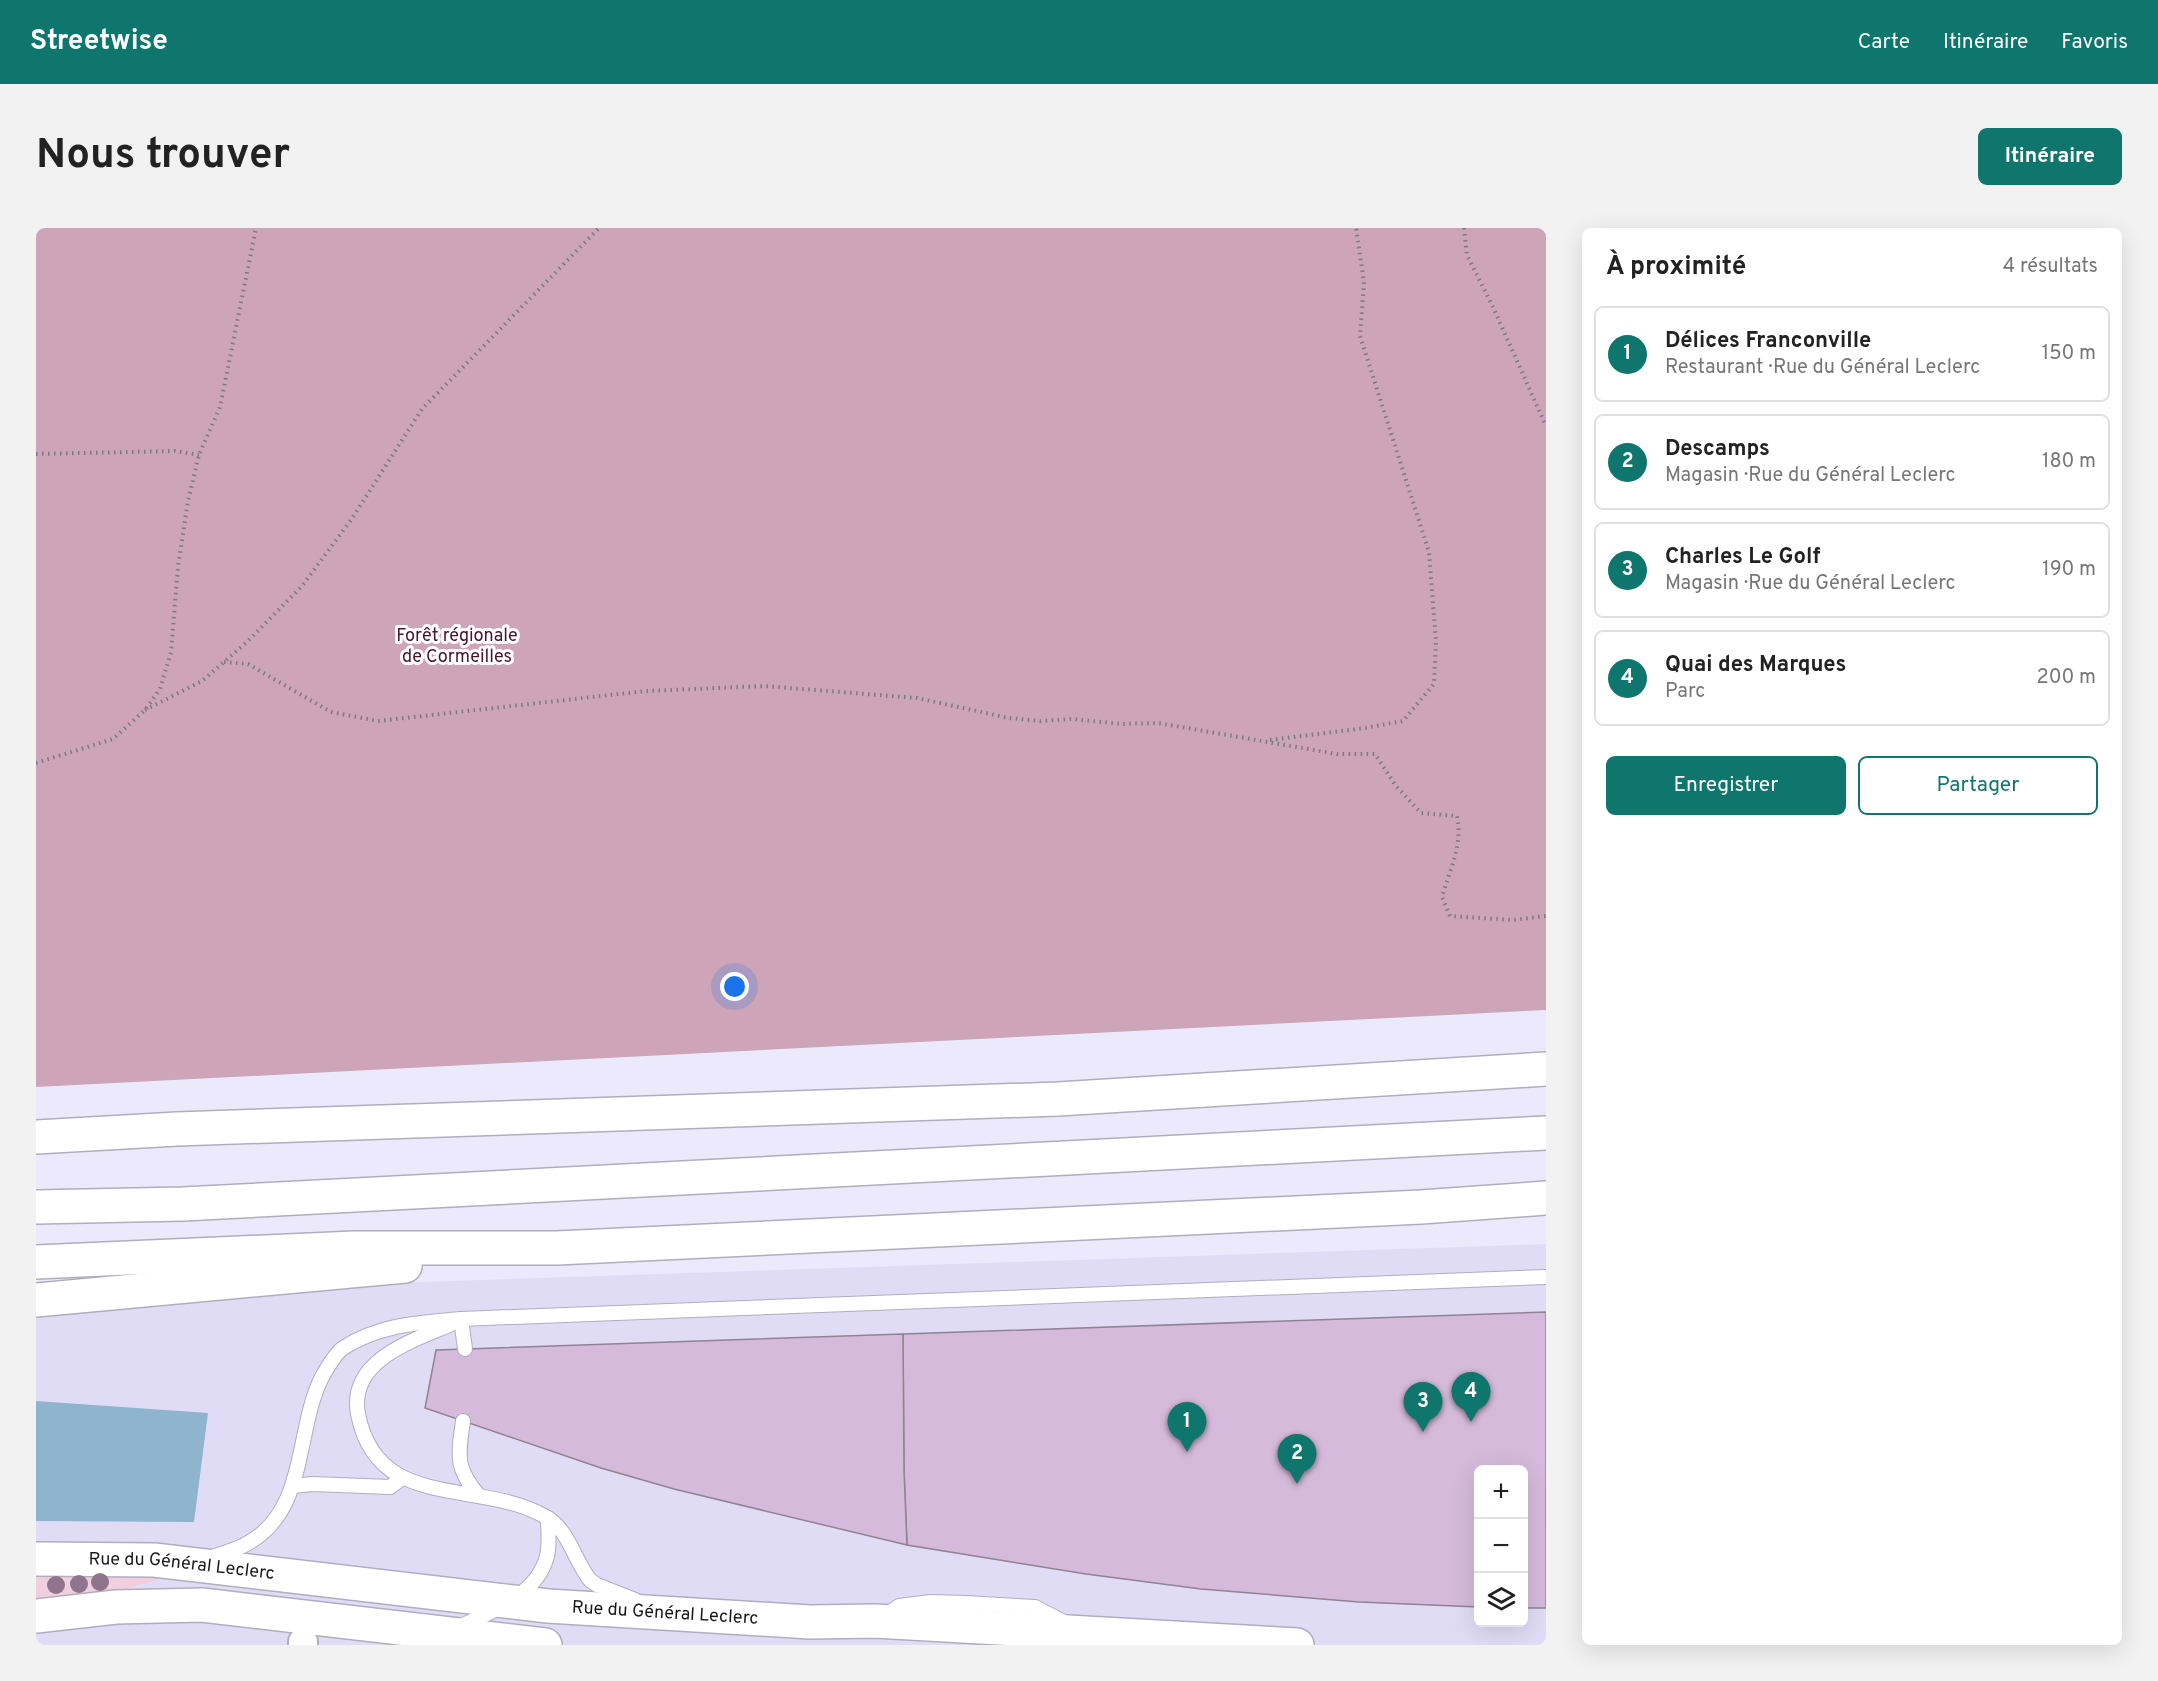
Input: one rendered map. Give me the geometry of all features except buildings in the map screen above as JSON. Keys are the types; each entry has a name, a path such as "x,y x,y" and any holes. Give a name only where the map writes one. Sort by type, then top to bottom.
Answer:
{"main road":[{"path":"36,1137 177,1129 1058,1099 1546,1069"},
{"path":"36,1207 183,1204 1546,1133"},
{"path":"36,1262 354,1248 557,1248 1421,1207 1546,1198"},
{"path":"1421,1207 1546,1207"},
{"path":"36,1300 357,1272 557,1248"},
{"name":"Rue du Général Leclerc","path":"36,1559 154,1560 511,1601 674,1613 810,1622 875,1622 1297,1645"},
{"name":"Rue du Général Leclerc","path":"36,1616 116,1607 202,1605 371,1624 442,1635 544,1645"}],"lane":[{"path":"194,1564 247,1544 262,1533 280,1511 293,1486 316,1389 341,1349 370,1334 399,1324 461,1319 1546,1277"},
{"path":"461,1319 465,1349"},
{"path":"461,1319 382,1357 366,1374 359,1390 357,1408 366,1444 380,1462 401,1479 428,1488 479,1496 531,1509 548,1518 559,1527 584,1572 597,1585 674,1613"},
{"path":"463,1421 459,1466 465,1479 479,1496"},
{"path":"293,1486 312,1484 390,1487 401,1479"},
{"path":"442,1635 511,1601 540,1572 546,1559 548,1518"},
{"path":"371,1624 399,1645"}],"path":[{"path":"36,763 113,739 145,710 160,689 171,652 178,567 199,455 220,407 255,228"},
{"path":"145,710 202,681 247,642 302,586 351,520 422,410 599,228"},
{"path":"1263,741 1403,721 1434,684 1436,642 1428,552 1360,336 1364,282 1356,228"},
{"path":"1464,228 1467,255 1546,426"},
{"path":"36,454 176,452 199,455"},
{"path":"224,662 248,664 331,712 378,721 646,691 764,686 917,698 1010,718 1041,721 1073,719 1121,724 1158,723 1337,754 1375,754 1396,786 1421,813 1457,816 1460,831 1455,860 1442,897 1450,916 1513,920 1546,916"}],"shaded area":[{"path":"1546,1244 1546,1645 36,1645 36,1295"},
{"path":"36,1571 158,1573 158,1580 119,1591 36,1603"}],"green space":[{"name":"Forêt régionale de Cormeilles","path":"36,228 1546,228 1546,1010 36,1087"}],"water":[{"path":"36,1401 208,1413 194,1522 36,1521"}],"place":[{"name":"Quai des Marques","path":"1471,1422"},
{"name":"Charles Le Golf","path":"1423,1432"},
{"name":"Délices Franconville","path":"1187,1452"},
{"name":"Descamps","path":"1297,1484"}]}
